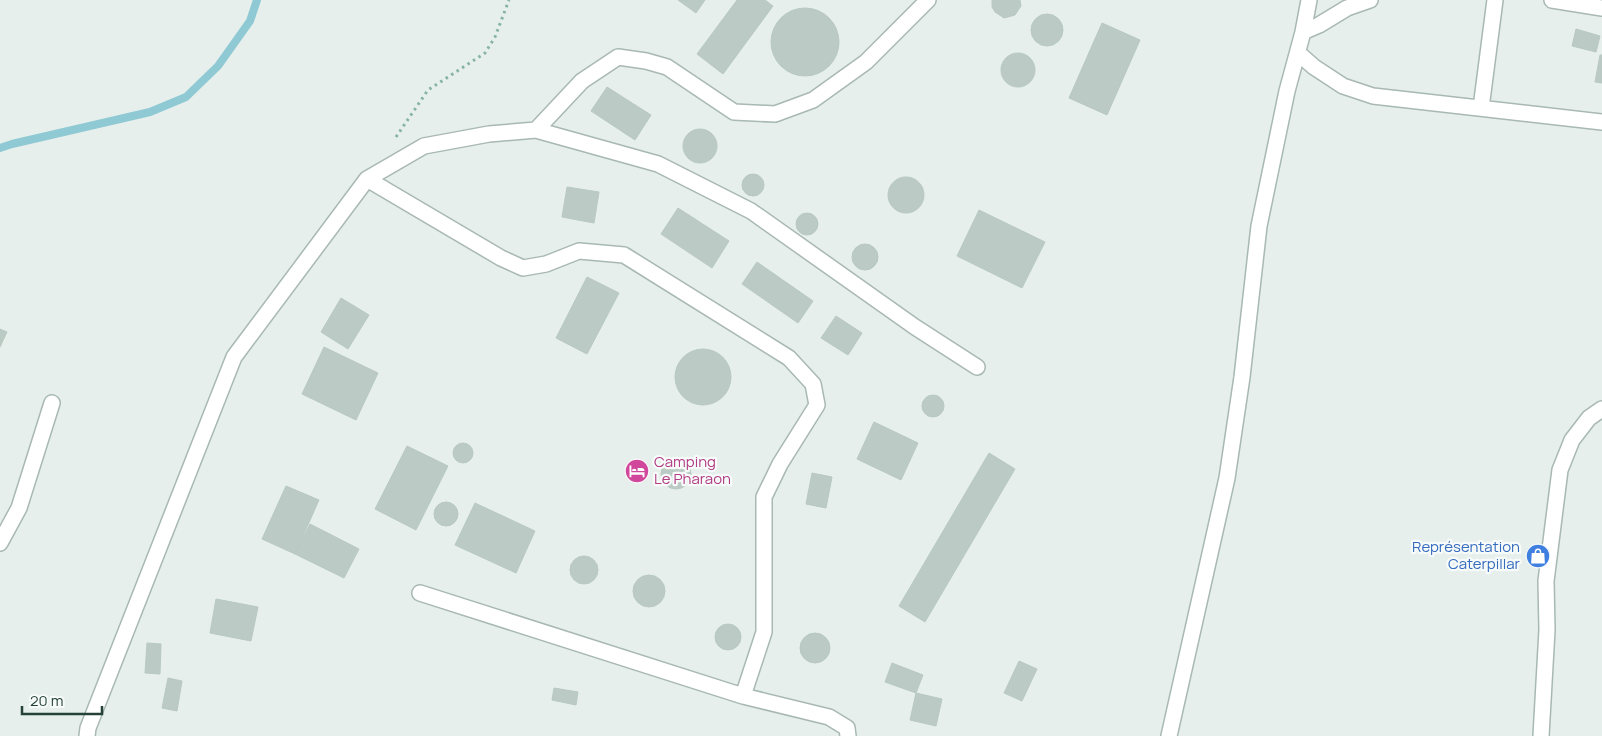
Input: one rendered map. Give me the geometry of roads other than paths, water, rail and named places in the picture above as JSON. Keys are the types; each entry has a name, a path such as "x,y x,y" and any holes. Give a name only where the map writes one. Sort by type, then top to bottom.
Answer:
{"street":[{"path":"536,130 582,81 618,58 646,61 667,67 734,112 775,114 813,100 866,62 928,0"},
{"path":"1169,736 1227,478 1242,377 1259,226 1287,91 1298,53 1309,0"},
{"path":"1303,32 1319,25 1347,8 1370,0"},
{"path":"1481,108 1495,0"},
{"path":"1552,0 1602,8"},
{"path":"1298,53 1314,67 1343,86 1373,96 1602,122"},
{"path":"87,736 88,728 234,357 367,179 424,146 489,134 536,130 658,164 751,212 915,327 977,367"},
{"path":"367,179 501,258 523,268 546,264 579,251 624,255 789,358 813,384 817,405 780,464 764,497 764,632 743,696"},
{"path":"0,543 19,508 52,402"},
{"path":"1541,736 1547,630 1546,581 1560,470 1572,440 1589,418 1602,409"},
{"path":"420,593 743,696 829,717 846,728 848,736"}],"waterway":[{"path":"0,148 150,112 186,97 218,66 250,21 257,0"}],"place":[{"name":"Camping Le Pharaon","path":"637,471"},
{"name":"Représentation Caterpillar","path":"1538,556"}]}
